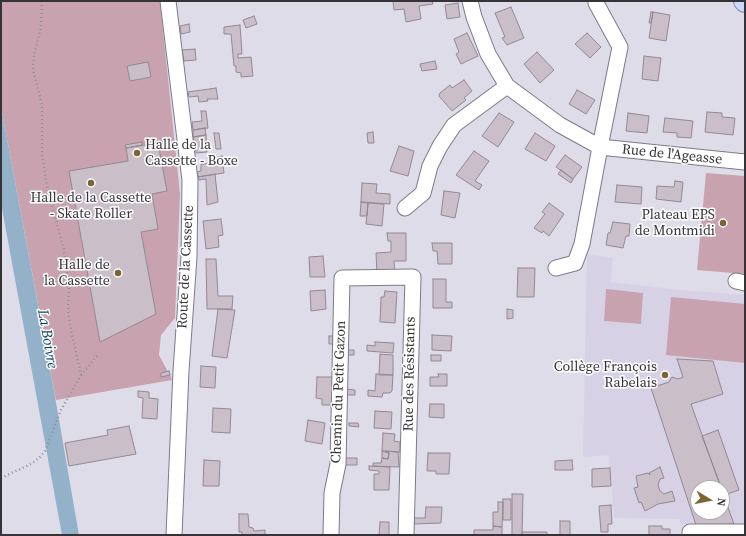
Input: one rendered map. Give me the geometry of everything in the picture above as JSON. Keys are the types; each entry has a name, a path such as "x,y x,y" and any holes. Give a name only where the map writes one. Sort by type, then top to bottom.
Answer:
{"street":[{"name":"Route de la Cassette","path":"168,1 190,180 189,257 181,371 174,535"},
{"name":"Rue de l'Ageasse","path":"470,1 474,18 488,54 507,86 560,125 600,147 745,162"},
{"path":"556,268 575,263 582,244 620,48 596,3"},
{"path":"405,208 423,193 430,166 440,146 454,125 507,86"},
{"name":"Rue des Résistants","path":"348,279 412,277 406,535"},
{"name":"Chemin du Petit Gazon","path":"331,535 332,493 338,464 342,278 348,279"},
{"path":"690,535 690,532 745,532"}],"path":[{"path":"42,1 41,27 34,55 33,70 42,105 42,154 48,191 64,250 69,286 68,311 81,375"},
{"path":"1,478 31,464 45,451 61,410 81,375 98,355"}],"shaded area":[{"path":"1,1 160,1 180,194 175,318 161,335 159,355 168,372 169,371 172,380 56,400 1,107"},
{"name":"Plateau EPS de Montmidi","path":"706,173 745,176 745,274 697,270"},
{"name":"Collège François Rabelais","path":"587,254 613,258 611,282 680,290 745,295 745,524 680,524 680,519 614,518 609,455 583,457"},
{"path":"606,289 643,293 641,324 604,321"},
{"path":"671,297 745,304 745,363 666,355"}],"water":[{"name":"La Boivre","path":"1,107 53,385 79,535 62,535 1,203"}],"building":[{"path":"393,1 432,1 433,4 419,6 421,19 406,22 404,9 394,10"},
{"path":"458,3 460,17 447,19 445,5"},
{"path":"511,7 524,38 507,45 502,38 505,37 495,13"},
{"path":"651,12 653,12 651,23 649,23"},
{"path":"653,12 670,15 666,41 649,38"},
{"path":"254,16 257,24 246,28 243,20"},
{"path":"189,24 190,32 181,34 180,26"},
{"path":"240,25 242,54 238,54 238,58 251,57 253,76 241,77 241,73 236,72 236,66 234,66 231,34 224,34 224,27"},
{"path":"467,33 478,56 461,64 456,54 459,52 454,39"},
{"path":"587,33 601,47 590,58 575,44"},
{"path":"195,49 196,60 184,61 182,50"},
{"path":"537,52 554,70 540,83 524,64"},
{"path":"644,56 661,58 658,81 642,79"},
{"path":"435,61 437,69 422,71 420,64"},
{"path":"148,62 151,77 130,81 127,66"},
{"path":"464,80 472,91 464,98 466,100 452,111 439,96 440,93 450,85 452,88"},
{"path":"216,88 218,99 207,99 208,101 199,102 198,96 189,97 188,92"},
{"path":"577,90 595,100 586,114 569,104"},
{"path":"201,111 206,111 208,128 193,130 192,122 202,121"},
{"path":"707,112 722,113 722,117 735,118 733,135 705,132"},
{"path":"499,113 514,122 498,147 482,136"},
{"path":"628,113 649,116 647,133 626,131"},
{"path":"665,118 693,121 691,138 677,137 677,133 663,132"},
{"path":"205,128 206,135 193,137 193,130"},
{"path":"373,132 374,143 368,143 367,133"},
{"path":"214,133 219,133 221,149 216,149"},
{"path":"535,133 555,146 546,161 525,149"},
{"path":"206,135 207,152 196,153 193,137"},
{"path":"142,142 142,145 126,148 125,145"},
{"name":"Halle de la Cassette","path":"158,143 167,191 152,194 158,229 141,232 156,314 100,342 69,171 128,161 126,148"},
{"path":"399,146 414,151 408,176 390,171"},
{"path":"474,151 489,161 475,181 482,185 479,190 456,175"},
{"path":"565,155 582,167 573,179 556,167"},
{"path":"222,156 224,173 198,177 197,172 201,171 201,164 215,163 214,158"},
{"path":"561,170 573,179 571,183 558,174"},
{"path":"215,174 218,202 207,205 206,179 199,180 198,177"},
{"path":"675,181 683,182 681,202 656,199 657,186 674,187"},
{"path":"362,183 377,184 376,193 390,194 390,204 361,202"},
{"path":"617,185 642,187 641,204 615,202"},
{"path":"444,191 460,193 455,218 441,215"},
{"path":"361,202 368,203 367,216 360,216"},
{"path":"368,203 384,204 382,226 366,224"},
{"path":"549,203 564,214 549,236 543,231 542,233 534,228 545,214 542,212"},
{"path":"221,219 223,235 218,236 219,247 206,249 203,221"},
{"path":"613,222 630,224 629,236 626,236 623,248 606,245 608,233 610,233"},
{"path":"387,233 406,233 406,261 394,261 395,273 377,274 376,253 391,252 391,241 388,241"},
{"path":"432,243 452,243 452,264 438,264 437,251 433,251"},
{"path":"323,256 325,277 310,277 309,257"},
{"path":"206,259 216,259 218,296 233,296 232,309 207,309"},
{"path":"518,268 535,268 534,297 517,297"},
{"path":"433,279 446,279 446,302 452,302 452,308 433,308"},
{"path":"325,290 326,309 311,311 310,291"},
{"path":"385,291 397,292 395,323 380,322 381,297 384,297"},
{"path":"218,309 235,310 227,358 212,356"},
{"path":"507,309 513,310 513,318 507,319"},
{"path":"432,335 452,336 451,351 432,350"},
{"path":"329,336 338,336 337,344 329,344"},
{"path":"375,342 394,343 393,353 367,351 367,345 375,346"},
{"path":"347,350 354,350 354,355 347,355"},
{"path":"380,354 393,355 393,375 379,375"},
{"path":"431,355 441,355 441,361 431,361"},
{"path":"677,359 713,361 723,394 691,404 718,480 690,480 690,507 651,388 669,382 672,377 678,379 683,377"},
{"path":"201,366 216,367 215,388 200,387"},
{"path":"169,371 170,375 161,377 161,373"},
{"path":"376,374 393,375 392,391 390,393 383,393 382,397 368,396 368,390 375,391"},
{"path":"438,374 447,374 447,386 430,386 430,377 439,377"},
{"path":"317,377 336,377 335,405 322,405 322,399 316,398"},
{"path":"346,389 355,390 355,395 346,395"},
{"path":"138,391 149,392 149,398 158,399 157,419 142,418 143,398 138,397"},
{"path":"430,404 444,404 444,418 429,417"},
{"path":"213,408 231,409 230,433 212,432"},
{"path":"375,411 392,412 391,429 374,428"},
{"path":"308,420 325,423 322,444 305,441"},
{"path":"349,423 358,423 359,427 349,426"},
{"path":"129,426 136,454 69,466 65,443 108,435 107,430"},
{"path":"718,430 739,490 730,493 730,480 718,480 702,436"},
{"path":"383,433 395,434 394,441 400,442 400,452 382,451"},
{"path":"382,451 389,453 388,459 382,458"},
{"path":"386,451 398,452 399,467 373,466 373,463 381,463 382,458 388,459 389,453"},
{"path":"428,453 450,453 449,474 436,474 436,471 427,471"},
{"path":"343,458 357,458 357,465 343,465"},
{"path":"204,460 220,461 219,486 203,486"},
{"path":"572,460 573,470 555,470 555,461"},
{"path":"369,466 390,467 389,490 374,490 374,474 379,474 379,471 369,470"},
{"path":"660,467 664,478 660,479 658,485 660,491 664,494 672,491 675,501 658,504 645,511 641,502 639,503 634,488 638,487 636,476 648,473 650,475 649,473"},
{"path":"610,468 611,486 592,487 592,469"},
{"path":"512,494 523,494 522,535 512,535"},
{"path":"503,499 511,499 511,520 503,520"},
{"path":"498,502 503,502 502,527 493,526 493,512 498,512"},
{"path":"611,505 612,524 608,524 608,532 601,532 599,506"},
{"path":"426,507 442,507 441,523 414,524 414,518 425,518"},
{"path":"730,513 734,524 696,525 694,520 730,520"},
{"path":"239,514 248,514 249,527 253,528 254,531 265,530 265,535 242,535 242,532 239,532"},
{"path":"560,521 570,521 570,535 560,535"},
{"path":"380,522 389,522 389,535 379,535"},
{"path":"493,526 502,527 502,535 474,535 474,530 493,530"},
{"path":"649,526 662,526 662,529 670,529 670,535 649,535"},
{"path":"522,532 547,532 547,535 522,535"}],"place":[{"name":"Halle de la Cassette - Boxe","path":"137,153"},
{"name":"Halle de la Cassette - Skate Roller","path":"91,183"},
{"name":"Plateau EPS de Montmidi","path":"723,223"},
{"name":"Halle de la Cassette","path":"118,273"},
{"name":"Collège François Rabelais","path":"665,375"}]}
